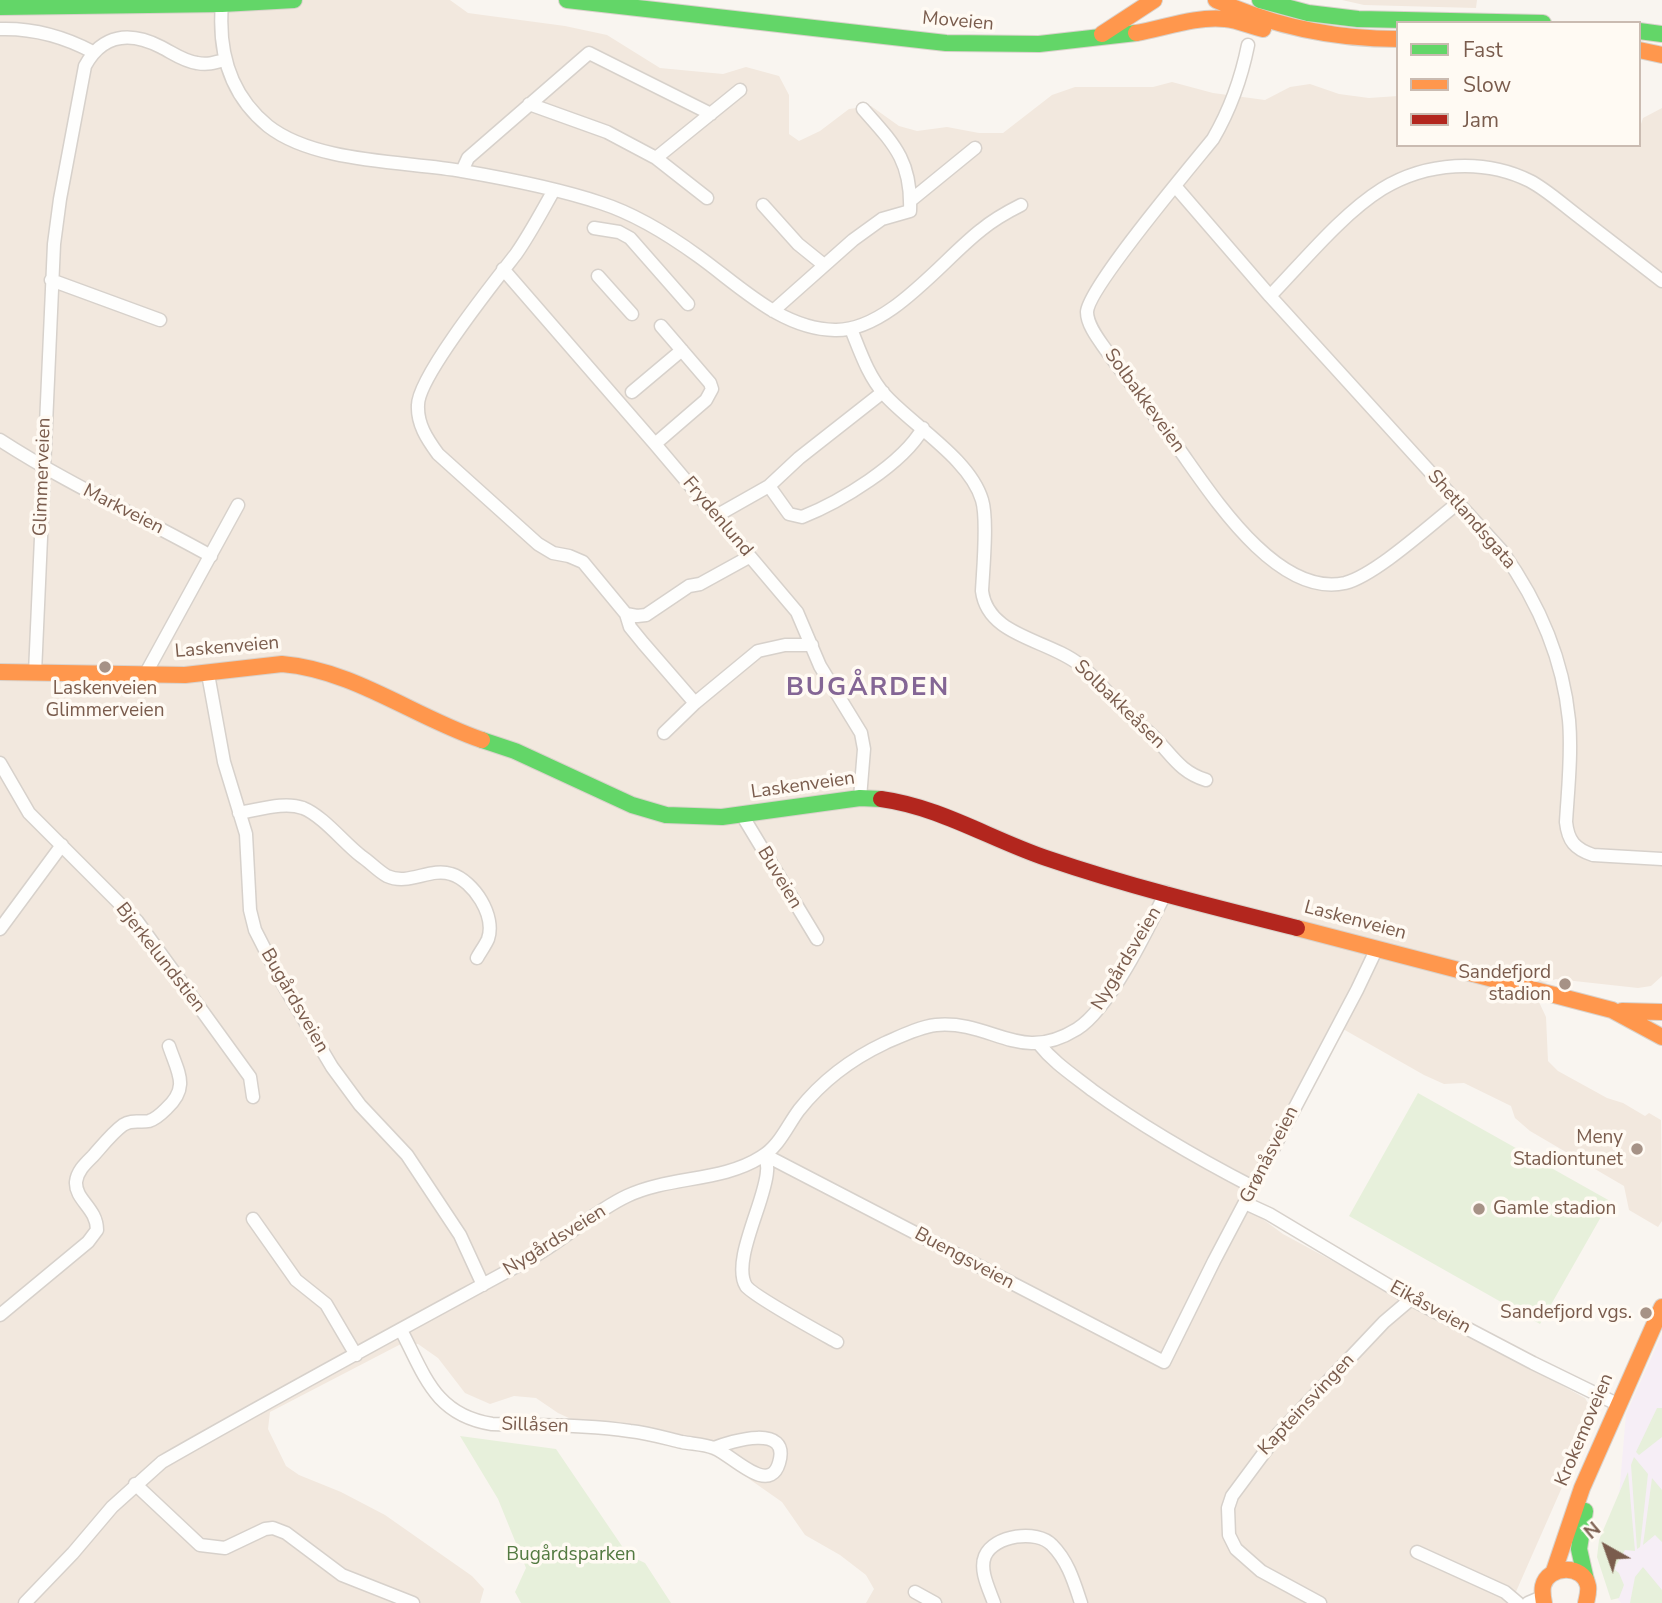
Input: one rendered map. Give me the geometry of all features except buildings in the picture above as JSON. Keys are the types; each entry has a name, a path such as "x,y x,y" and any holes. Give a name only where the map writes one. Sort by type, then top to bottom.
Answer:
{"street":[{"path":"0,7 222,4 295,0"},
{"name":"Moveien","path":"567,0 946,43 1000,46 1133,34 1212,19 1229,19 1302,36 1322,36"},
{"name":"Moveien","path":"1096,38 1154,0"},
{"path":"1216,0 1262,19 1322,36 1396,39"},
{"path":"1260,0 1307,13 1370,21 1486,21"},
{"path":"222,4 220,27 224,60 229,75 252,110 268,126 288,139 309,149 518,180 603,203 696,254 773,311 795,323 812,328 837,330 871,321 890,309 979,231 1021,205"},
{"path":"0,29 24,29 54,35 93,52 101,44 116,38 139,38 195,63 210,64 224,60"},
{"path":"1641,31 1662,34"},
{"name":"Solbakkeveien","path":"1248,45 1236,97 1226,117 1213,139 1106,275 1089,303 1087,313 1090,324 1106,350 1234,525 1269,558 1303,578 1321,584 1348,582 1378,565 1458,503"},
{"path":"1641,50 1662,55"},
{"name":"Glimmerveien","path":"35,674 51,279 60,198 81,82 85,65 93,52"},
{"path":"462,171 468,158 589,53 710,114"},
{"path":"656,158 740,90"},
{"path":"529,104 607,132 656,158 707,198"},
{"path":"773,311 824,265 883,219 910,211 910,188 900,153 863,109"},
{"path":"910,201 975,148"},
{"path":"1270,296 1355,209 1382,189 1406,177 1450,167 1476,166 1494,168 1532,182 1662,281"},
{"name":"Shetlandsgata","path":"1175,186 1270,296 1502,551 1520,576 1539,611 1555,653 1569,721 1567,837 1582,852 1592,855 1662,859"},
{"path":"554,190 535,224 422,388 418,404 420,420 425,435 438,454 538,544 553,553 583,562 626,614 630,627 695,704"},
{"path":"763,205 798,244 824,265"},
{"path":"594,228 619,232 630,238 688,304"},
{"name":"Frydenlund","path":"503,269 656,444 797,612 820,666 861,733 864,749 860,798"},
{"path":"598,276 632,314"},
{"path":"51,279 160,320"},
{"path":"656,444 710,395 712,389 710,383 662,326"},
{"name":"Solbakkeåsen","path":"851,328 869,372 883,393 923,428 974,483 983,502 982,591 984,604 991,615 1014,633 1066,655 1082,667 1191,776 1206,780"},
{"path":"632,392 682,350"},
{"path":"716,516 769,486 799,458 883,393"},
{"path":"769,486 789,514 802,517 857,490 910,446 923,428"},
{"name":"Markveien","path":"0,440 44,468 138,515 211,556"},
{"path":"146,673 238,505"},
{"path":"626,614 646,615 689,586 700,584 749,557"},
{"path":"664,733 758,651 785,645 812,645"},
{"name":"Laskenveien","path":"0,672 208,674 282,664 321,670 354,682 452,730 515,751 632,805 679,817 742,815 860,798 881,798 919,804 1041,856 1166,892 1612,1010 1662,1012"},
{"name":"Bugårdsveien","path":"208,674 224,762 246,834 250,910 255,930 281,981 332,1067 360,1105 407,1155 452,1223 483,1285"},
{"name":"Bjerkelundstien","path":"0,763 29,813 137,921 250,1077 253,1097"},
{"path":"239,813 277,806 304,808 387,876 403,880 450,873 474,892 485,906 489,923 488,938 477,958"},
{"name":"Buveien","path":"742,815 817,939"},
{"path":"0,929 62,845"},
{"name":"Nygårdsveien","path":"30,1602 112,1507 162,1462 553,1246 625,1197 646,1188 745,1166 765,1155 822,1084 862,1054 914,1031 935,1025 957,1026 1024,1043 1040,1044 1059,1039 1091,1019 1149,927 1166,892"},
{"name":"Grønåsveien","path":"1164,1362 1377,948"},
{"name":"Laskenveien","path":"1612,1010 1662,1037"},
{"path":"1040,1044 1051,1059 1126,1115 1196,1158 1253,1187"},
{"path":"0,1315 88,1242 97,1230 94,1212 78,1194 76,1179 82,1167 123,1125 135,1120 147,1121 158,1116 177,1099 181,1091 181,1081 169,1046"},
{"path":"765,1155 767,1172 743,1255 742,1273 746,1286 837,1342"},
{"name":"Buengsveien","path":"765,1155 1164,1362"},
{"name":"Eikåsveien","path":"1245,1203 1269,1214 1410,1299 1619,1405"},
{"path":"253,1219 296,1280 326,1304 356,1355"},
{"name":"Kapteinsvingen","path":"1320,1603 1261,1571 1236,1549 1229,1535 1227,1508 1232,1496 1278,1434 1384,1322 1410,1299"},
{"name":"Krokemoveien","path":"1538,1601 1544,1582 1555,1571 1582,1488 1662,1307"},
{"name":"Sillåsen","path":"401,1330 434,1392 451,1410 475,1422 630,1431 714,1448 760,1476 770,1475 779,1462 778,1447 765,1438 729,1442 714,1448"},
{"name":"Krokemoveien","path":"1587,1603 1589,1593 1580,1549 1584,1513 1662,1334"},
{"path":"135,1484 201,1545 225,1548 265,1529 273,1528 286,1533 342,1575 413,1603"},
{"path":"994,1603 984,1572 984,1557 990,1548 1010,1538 1029,1535 1050,1543 1063,1558 1081,1603"},
{"path":"1417,1552 1505,1592 1518,1603"},
{"path":"1555,1571 1570,1569 1586,1580"},
{"path":"915,1592 935,1603"}],"shaded area":[{"path":"0,0 450,0 468,13 565,26 607,35 660,68 723,74 746,67 779,76 789,95 789,134 799,141 820,131 849,109 871,106 899,126 917,131 947,127 979,133 1003,133 1052,95 1075,87 1153,87 1172,82 1213,93 1265,100 1290,87 1310,84 1339,94 1369,98 1396,96 1396,147 1641,147 1643,118 1662,108 1662,976 1651,986 1638,988 1556,979 1544,983 1539,1002 1546,1017 1548,1061 1558,1071 1607,1098 1623,1103 1645,1116 1649,1113 1661,1120 1662,1221 1658,1227 1629,1210 1624,1186 1530,1131 1515,1118 1511,1106 1464,1083 1444,1084 1424,1075 1336,1025 1328,1030 1243,1192 1253,1212 1283,1234 1585,1398 1592,1410 1589,1426 1511,1603 866,1603 874,1589 866,1575 840,1555 805,1535 782,1502 712,1453 597,1431 558,1413 536,1398 514,1396 490,1404 465,1393 438,1358 418,1344 399,1345 270,1412 268,1429 286,1466 299,1475 341,1492 385,1515 472,1576 484,1589 480,1603 0,1603"},
{"path":"1342,0 1477,0 1476,8 1364,5"},
{"path":"1662,1334 1662,1603 1621,1603 1611,1590 1626,1414"}],"green space":[{"name":"Gamle stadion","path":"1418,1093 1610,1201 1540,1324 1349,1216"},
{"path":"1657,1408 1662,1408 1662,1437 1639,1455 1636,1452"},
{"name":"Bugårdsparken","path":"460,1436 556,1449 628,1555 645,1563 671,1603 521,1603 515,1592 526,1568 498,1499"},
{"path":"1634,1457 1648,1474 1640,1547 1637,1549 1631,1465"},
{"path":"1628,1472 1635,1551 1625,1550 1614,1569 1619,1573 1624,1585 1619,1598 1611,1600 1597,1557 1599,1540"},
{"path":"1652,1478 1662,1490 1662,1542 1655,1535 1643,1545"},
{"path":"1643,1567 1662,1590 1662,1603 1630,1603 1635,1577"}],"traffic: fast":[{"path":"0,7 222,4 294,0"},
{"path":"567,0 946,43 1039,44 1136,33"},
{"path":"1260,0 1308,13 1358,19 1450,21"},
{"path":"1641,31 1662,34"},
{"path":"482,740 515,751 632,805 666,815 722,817 860,798 881,799"},
{"path":"1585,1511 1579,1549 1586,1580"}],"traffic: slow":[{"path":"1102,34 1154,0"},
{"path":"1216,0 1305,30 1350,37 1396,39"},
{"path":"1136,33 1214,19 1235,21 1263,29"},
{"path":"1641,50 1662,55"},
{"path":"0,672 185,675 282,664 334,675 482,740"},
{"path":"1297,928 1612,1010 1662,1037"},
{"path":"1622,1011 1662,1012"},
{"path":"1554,1571 1582,1488 1662,1307"},
{"path":"1544,1603 1543,1588 1546,1579 1558,1571 1566,1570 1580,1574 1585,1579 1588,1588 1586,1603"}],"traffic: jam":[{"path":"881,799 944,816 1025,850 1077,868 1171,896 1297,928"}],"place":[{"name":"Laskenveien Glimmerveien","path":"105,667"},
{"name":"Sandefjord stadion","path":"1565,984"},
{"name":"Meny Stadiontunet","path":"1637,1149"},
{"name":"Gamle stadion","path":"1479,1209"},
{"name":"Sandefjord vgs.","path":"1646,1313"}],"district":[{"name":"BUGÅRDEN","path":"868,689"}]}
